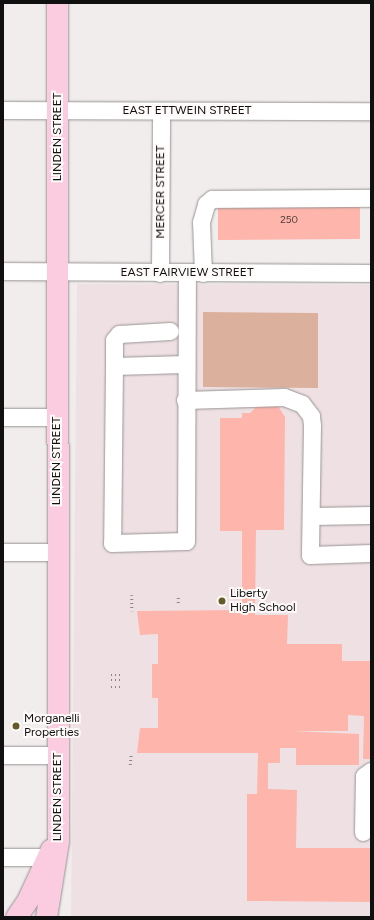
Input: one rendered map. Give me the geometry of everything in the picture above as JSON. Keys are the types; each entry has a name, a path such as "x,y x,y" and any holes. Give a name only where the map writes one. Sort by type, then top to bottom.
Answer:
{"main road":[{"name":"LINDEN STREET","path":"46,917 58,841 58,3"},
{"path":"16,917 31,893 44,857 58,841"}],"street":[{"name":"EAST ETTWEIN STREET","path":"3,110 371,111"},
{"name":"MERCER STREET","path":"160,273 161,111"},
{"path":"170,331 119,334 114,340 112,543 186,541 185,364 201,222 206,204 212,199 371,198"},
{"name":"EAST FAIRVIEW STREET","path":"3,271 371,273"},
{"path":"114,366 185,364"},
{"path":"185,400 284,397 295,399 307,408 312,425 310,555 371,553"},
{"path":"3,417 57,417"},
{"path":"310,516 371,514"},
{"path":"3,552 58,552"},
{"path":"3,755 57,755"},
{"path":"363,832 364,776 371,771"},
{"path":"3,857 44,857"}],"path":[{"path":"132,595 132,611"},
{"path":"178,597 178,603"},
{"path":"111,675 120,675"},
{"path":"111,680 120,680"},
{"path":"111,687 120,687"},
{"path":"130,765 131,753"}],"shaded area":[{"name":"Liberty High School","path":"77,284 371,285 371,917 71,917"},
{"path":"203,312 318,313 318,388 203,387"}],"building":[{"path":"360,200 360,239 218,240 218,201"},
{"path":"257,406 278,406 285,417 284,530 256,530 255,615 288,615 287,644 342,644 342,661 371,661 371,759 363,759 364,716 348,715 348,731 292,731 359,734 359,765 296,765 296,748 280,748 280,763 268,763 268,789 297,790 296,848 371,848 371,902 247,901 247,794 257,794 258,753 137,753 140,728 158,728 158,698 152,698 152,664 158,664 158,634 140,635 137,611 242,610 242,531 220,531 220,418 242,418 242,413 250,413"}],"place":[{"name":"Liberty High School","path":"222,601"},
{"name":"Morganelli Properties","path":"16,726"}]}
